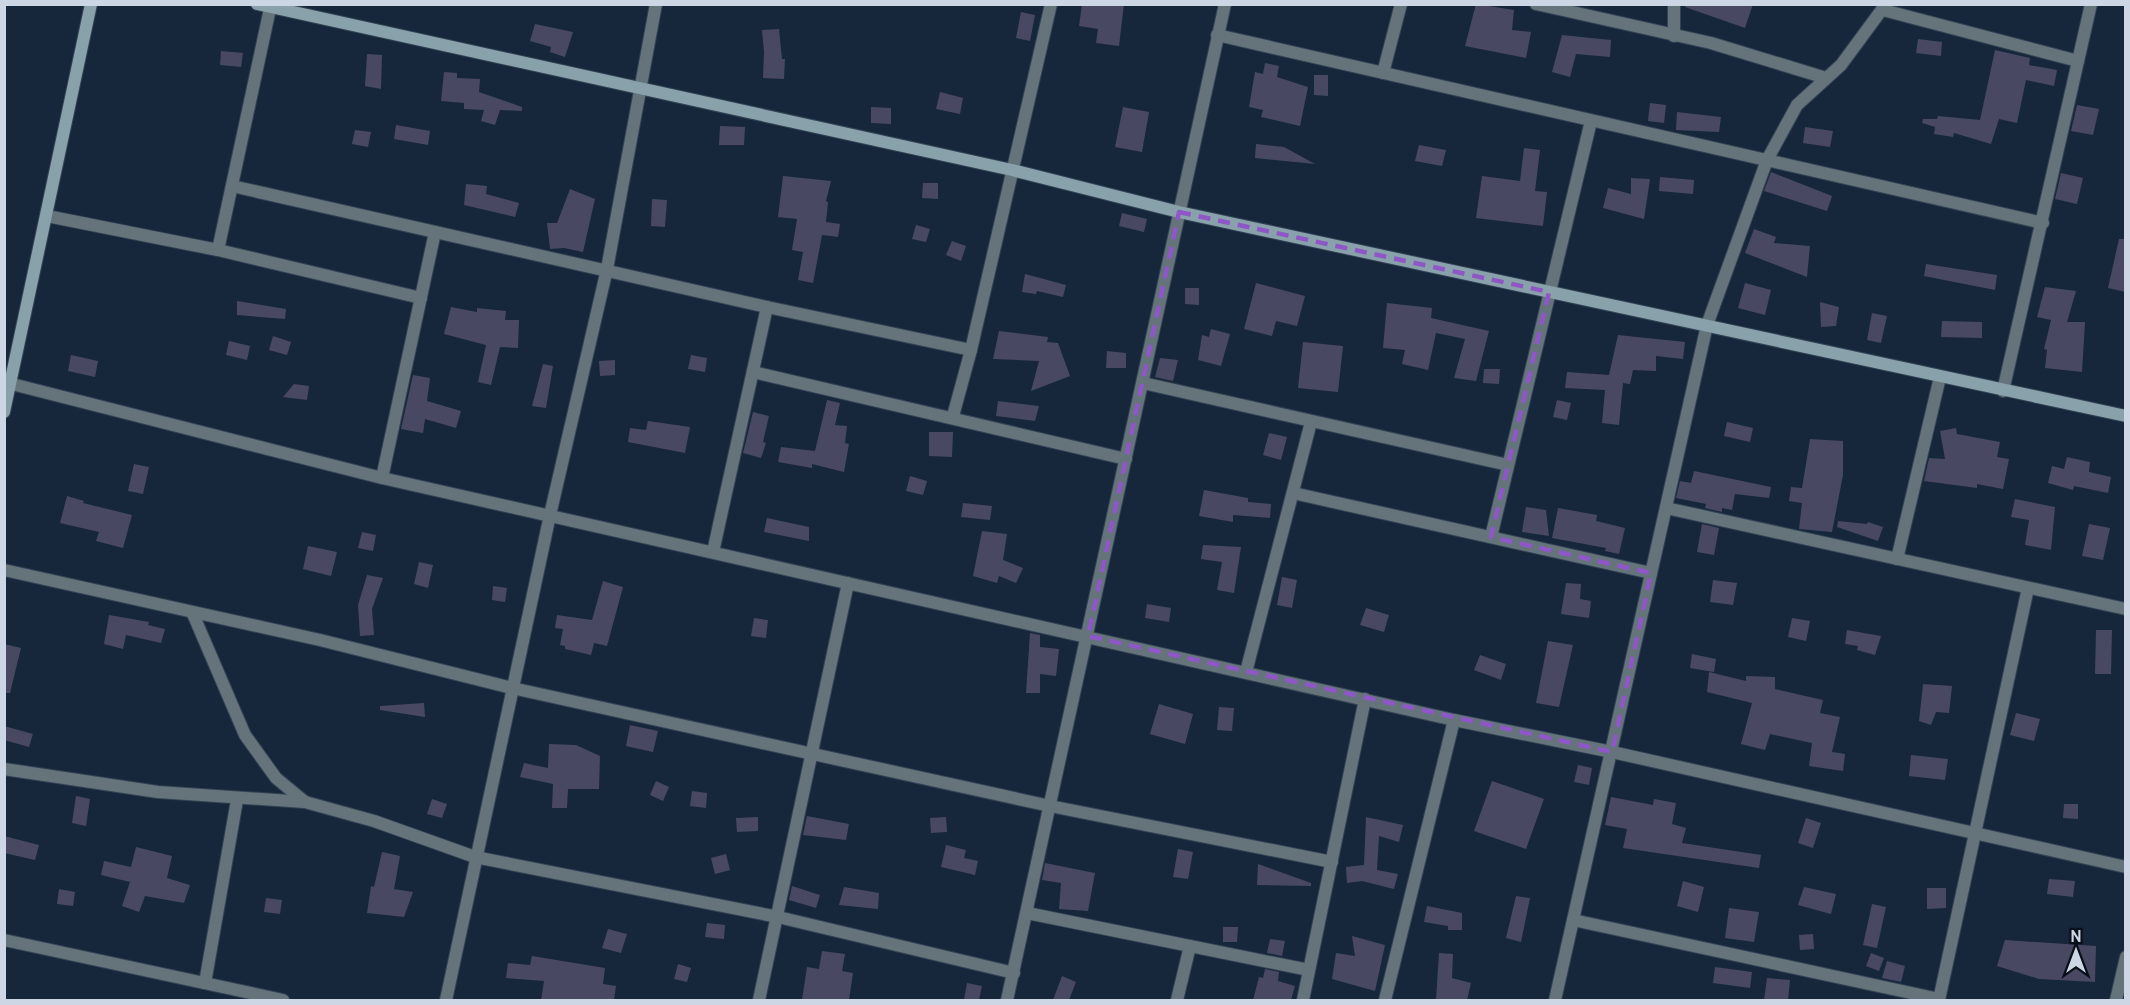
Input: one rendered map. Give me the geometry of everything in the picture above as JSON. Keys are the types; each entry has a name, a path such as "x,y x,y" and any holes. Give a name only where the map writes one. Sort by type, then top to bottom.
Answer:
{"street":[{"path":"4,412 8,383 47,216 91,4"},
{"path":"257,4 1012,170 1179,212 2126,416"},
{"path":"446,1000 512,688 606,269 656,4"},
{"path":"953,416 971,350 1051,4"},
{"path":"1007,1000 1225,4"},
{"path":"1383,73 1401,4"},
{"path":"1536,4 1711,43 1826,78"},
{"path":"1674,4 1674,36"},
{"path":"2002,391 2043,223 2091,4"},
{"path":"218,250 271,6"},
{"path":"1555,1000 1707,325 1767,160 1797,105 1841,65 1885,7 2078,61"},
{"path":"1217,35 2043,223"},
{"path":"1491,537 1591,121"},
{"path":"231,186 767,307 971,350"},
{"path":"47,216 218,250 421,298"},
{"path":"382,478 435,232"},
{"path":"714,552 767,307"},
{"path":"753,372 953,416 1126,459"},
{"path":"1897,560 1940,377"},
{"path":"8,383 382,478 1454,720 1612,752 2126,867"},
{"path":"1143,383 1508,465"},
{"path":"1246,672 1311,422"},
{"path":"1293,493 1651,573"},
{"path":"1666,508 2126,609"},
{"path":"4,570 193,614 320,640 512,688 1050,806 1332,862"},
{"path":"759,1000 848,583"},
{"path":"1574,920 1939,1000 2028,588"},
{"path":"193,614 245,735 276,778 305,802"},
{"path":"1303,1000 1365,699"},
{"path":"1385,1000 1454,720"},
{"path":"4,769 113,787 237,800 305,802 384,824 476,857 778,917 1014,973"},
{"path":"205,983 237,800"},
{"path":"1027,913 1309,970"},
{"path":"4,940 269,999 283,1000"},
{"path":"1177,1000 1190,946"},
{"path":"2116,1000 2126,957"}],"highlighted area":[{"path":"1179,212 1549,292 1491,537 1651,573 1612,752 1088,636"}],"building":[{"path":"1082,4 1124,4 1119,46 1096,43 1098,29 1079,26"},
{"path":"1476,4 1514,10 1512,30 1531,32 1526,58 1465,46"},
{"path":"1686,4 1753,4 1745,28 1685,7"},
{"path":"1021,12 1035,15 1030,41 1016,38"},
{"path":"535,24 573,32 565,57 550,52 551,47 530,41"},
{"path":"779,29 782,59 785,59 784,79 763,78 762,30"},
{"path":"1562,35 1611,40 1610,57 1576,54 1570,77 1552,72"},
{"path":"1918,39 1942,42 1941,56 1916,53"},
{"path":"1995,50 2030,58 2029,65 2057,70 2054,86 2026,80 2017,123 1999,119 1991,144 1954,133 1953,137 1934,134 1935,127 1922,123 1923,119 1937,119 1938,116 1980,120"},
{"path":"221,51 243,53 241,67 220,65"},
{"path":"367,54 382,55 381,89 365,86"},
{"path":"1265,63 1279,66 1277,77 1308,87 1300,126 1261,117 1263,110 1249,107 1255,72 1263,74"},
{"path":"444,72 457,73 457,78 480,79 479,92 522,107 522,111 500,110 495,125 481,121 484,110 464,109 464,103 441,101"},
{"path":"1314,75 1328,75 1328,96 1314,95"},
{"path":"940,92 963,98 960,114 936,109"},
{"path":"1650,103 1666,105 1664,123 1648,121"},
{"path":"2077,105 2099,109 2093,135 2071,131"},
{"path":"871,107 891,108 891,124 871,123"},
{"path":"1123,107 1149,112 1142,152 1115,147"},
{"path":"1677,112 1721,117 1719,132 1676,130"},
{"path":"396,125 430,131 428,145 394,139"},
{"path":"720,126 745,127 744,145 719,145"},
{"path":"1805,127 1833,131 1830,147 1803,143"},
{"path":"355,130 371,132 368,147 352,144"},
{"path":"1256,144 1284,147 1315,164 1255,158"},
{"path":"1419,145 1446,150 1442,166 1415,161"},
{"path":"1524,148 1540,150 1535,191 1547,192 1543,226 1476,218 1482,176 1520,181"},
{"path":"1771,172 1832,196 1827,211 1764,191"},
{"path":"2061,173 2083,178 2077,204 2055,199"},
{"path":"783,176 831,181 826,201 828,202 826,222 840,224 838,237 822,235 813,283 798,280 803,252 792,250 797,219 778,217"},
{"path":"1660,177 1694,180 1693,194 1659,191"},
{"path":"1631,178 1650,179 1644,219 1603,208 1608,188 1631,194"},
{"path":"923,183 938,183 938,199 922,198"},
{"path":"466,184 487,186 486,194 519,203 515,217 464,205"},
{"path":"570,189 595,199 583,252 564,248 550,249 547,223 557,223"},
{"path":"652,199 667,200 665,227 651,226"},
{"path":"1122,213 1147,219 1144,232 1119,226"},
{"path":"916,225 930,229 926,242 912,239"},
{"path":"1754,229 1776,237 1774,243 1810,246 1807,277 1745,253"},
{"path":"2119,239 2126,239 2126,292 2108,288"},
{"path":"952,241 966,246 961,261 946,255"},
{"path":"1926,264 1997,275 1995,290 1924,276"},
{"path":"1025,274 1066,285 1063,297 1037,291 1036,294 1022,292"},
{"path":"1256,283 1305,296 1297,326 1276,321 1272,336 1244,329"},
{"path":"1745,283 1771,290 1765,315 1738,308"},
{"path":"2045,287 2076,291 2067,322 2085,322 2082,372 2045,368 2047,350 2044,349 2051,320 2037,317"},
{"path":"1185,288 1199,288 1199,305 1185,304"},
{"path":"237,301 286,309 285,319 237,315"},
{"path":"1820,302 1839,307 1836,326 1821,327"},
{"path":"1387,303 1432,308 1431,318 1489,331 1476,381 1454,378 1465,339 1436,333 1428,370 1402,364 1405,350 1383,348"},
{"path":"451,307 477,312 477,308 506,311 505,320 519,320 518,348 500,347 491,385 478,382 486,345 444,334"},
{"path":"1872,313 1887,316 1881,343 1867,340"},
{"path":"1942,321 1982,322 1982,338 1941,337"},
{"path":"1211,329 1230,334 1221,366 1198,360 1202,335 1209,337"},
{"path":"999,331 1048,337 1047,342 1058,343 1070,376 1031,391 1039,361 993,359"},
{"path":"1618,335 1685,342 1683,359 1656,356 1656,371 1633,370 1630,384 1623,383 1619,425 1602,423 1605,390 1565,388 1567,372 1609,375"},
{"path":"273,336 291,342 287,355 269,350"},
{"path":"229,341 250,346 247,360 226,355"},
{"path":"1303,342 1343,346 1338,392 1298,388"},
{"path":"1107,351 1126,353 1126,368 1106,368"},
{"path":"71,355 98,361 95,377 68,371"},
{"path":"691,355 707,358 705,372 688,369"},
{"path":"1160,358 1178,360 1173,381 1155,377"},
{"path":"615,360 615,375 600,376 599,361"},
{"path":"543,364 553,366 546,408 532,406"},
{"path":"1484,369 1500,369 1499,384 1483,383"},
{"path":"413,375 430,378 427,401 461,411 456,428 425,419 423,433 401,429"},
{"path":"294,384 309,386 307,400 283,397"},
{"path":"827,400 840,403 835,425 847,426 845,443 849,444 844,472 812,464 812,468 778,462 781,447 815,451"},
{"path":"1557,400 1571,403 1567,420 1553,417"},
{"path":"998,401 1039,406 1035,421 996,416"},
{"path":"753,412 769,416 763,442 766,443 761,458 743,453"},
{"path":"648,421 690,427 685,453 628,442 630,428 646,430"},
{"path":"1727,422 1753,428 1750,442 1724,436"},
{"path":"1956,428 1957,434 2000,442 1997,457 2009,459 2003,489 1977,484 1977,488 1924,481 1929,458 1945,459 1940,431"},
{"path":"929,432 953,432 952,457 929,456"},
{"path":"1269,433 1287,437 1281,460 1263,455"},
{"path":"1810,439 1843,441 1843,475 1832,532 1799,529 1802,503 1789,501 1791,487 1802,488"},
{"path":"2067,457 2090,462 2089,472 2111,477 2108,493 2074,486 2073,490 2048,483 2052,466 2064,469"},
{"path":"134,464 149,467 143,494 128,491"},
{"path":"1694,471 1771,487 1769,498 1735,494 1732,510 1722,508 1722,512 1705,508 1706,504 1676,498 1680,481 1691,483"},
{"path":"910,476 927,481 923,495 906,491"},
{"path":"1204,490 1248,498 1248,502 1271,504 1270,518 1233,515 1233,522 1199,516"},
{"path":"67,496 84,501 83,503 132,515 123,548 96,541 99,532 60,523"},
{"path":"2015,499 2055,507 2051,550 2025,545 2029,520 2011,517"},
{"path":"963,503 992,506 990,520 961,517"},
{"path":"1526,507 1546,510 1549,536 1522,532"},
{"path":"1558,508 1597,515 1596,521 1625,528 1619,554 1605,551 1606,548 1552,538"},
{"path":"767,518 809,527 809,541 764,532"},
{"path":"1838,521 1867,524 1868,522 1883,527 1878,541 1837,527"},
{"path":"1702,524 1719,528 1714,555 1697,552"},
{"path":"2089,524 2110,528 2103,560 2082,556"},
{"path":"982,531 1007,534 1003,560 1023,568 1016,583 999,576 997,583 973,576"},
{"path":"362,532 376,535 373,551 358,548"},
{"path":"1203,545 1241,547 1234,593 1217,590 1222,562 1201,559"},
{"path":"308,546 337,552 331,576 303,569"},
{"path":"419,562 433,565 428,588 414,584"},
{"path":"367,575 383,578 372,609 374,635 360,636 358,605"},
{"path":"1282,577 1297,580 1292,608 1277,605"},
{"path":"1713,580 1737,583 1733,605 1710,602"},
{"path":"603,581 623,587 607,646 594,643 591,655 565,649 565,646 560,645 563,629 555,628 557,615 592,620"},
{"path":"1566,583 1581,584 1580,599 1591,601 1589,618 1561,614"},
{"path":"493,586 507,588 505,602 492,600"},
{"path":"1147,604 1171,608 1169,622 1145,618"},
{"path":"1366,608 1389,615 1384,632 1360,625"},
{"path":"109,615 149,622 148,625 165,629 161,643 126,635 123,649 104,644"},
{"path":"754,618 768,620 766,638 751,636"},
{"path":"1792,618 1810,621 1806,641 1788,637"},
{"path":"1847,630 1881,636 1875,655 1857,650 1858,646 1845,644"},
{"path":"2096,630 2112,630 2111,674 2095,674"},
{"path":"1030,633 1040,635 1040,647 1059,649 1056,676 1040,674 1040,693 1026,693"},
{"path":"1548,641 1573,645 1559,707 1536,703"},
{"path":"4,644 21,648 10,693 4,693"},
{"path":"1692,654 1716,659 1714,672 1690,668"},
{"path":"1480,655 1506,664 1501,680 1474,670"},
{"path":"1709,672 1746,681 1746,676 1775,677 1775,689 1823,700 1820,713 1840,717 1832,752 1845,754 1843,771 1809,766 1812,743 1770,734 1765,750 1741,744 1752,703 1707,692"},
{"path":"1923,684 1952,686 1949,713 1936,712 1931,725 1919,721"},
{"path":"424,703 425,717 380,710 380,706"},
{"path":"1159,704 1193,714 1185,744 1150,734"},
{"path":"1219,707 1234,708 1232,731 1217,730"},
{"path":"2016,713 2040,719 2034,741 2010,735"},
{"path":"630,725 658,731 653,752 626,746"},
{"path":"4,726 33,734 29,747 4,740"},
{"path":"549,744 576,745 600,756 599,789 568,789 567,808 552,808 553,784 520,777 524,763 548,768"},
{"path":"1911,755 1948,759 1945,780 1909,776"},
{"path":"1578,765 1592,768 1589,785 1574,782"},
{"path":"656,781 669,787 663,801 650,795"},
{"path":"1492,781 1544,799 1526,849 1474,831"},
{"path":"692,791 707,793 706,808 690,806"},
{"path":"76,796 90,799 86,826 72,823"},
{"path":"1611,797 1653,805 1654,799 1676,803 1672,824 1686,828 1682,843 1761,855 1759,868 1623,848 1627,829 1605,825"},
{"path":"432,799 447,804 442,818 427,814"},
{"path":"2064,804 2078,804 2078,819 2063,818"},
{"path":"807,816 849,824 846,840 803,835"},
{"path":"758,817 758,831 737,832 736,818"},
{"path":"946,817 947,832 931,833 930,818"},
{"path":"1366,817 1403,825 1399,842 1379,836 1377,870 1398,874 1394,889 1362,881 1347,883 1346,867 1364,865"},
{"path":"1806,818 1821,823 1813,848 1798,843"},
{"path":"4,836 39,845 35,860 4,853"},
{"path":"946,845 966,850 964,858 978,861 975,875 941,867"},
{"path":"136,847 172,856 167,878 190,885 184,903 145,896 139,912 122,906 130,882 101,875 104,861 131,867"},
{"path":"1178,849 1193,852 1188,879 1173,877"},
{"path":"382,852 400,856 394,889 413,892 404,917 367,913 371,886 374,887"},
{"path":"726,854 730,870 715,874 711,858"},
{"path":"1045,863 1095,873 1088,911 1059,909 1061,883 1042,880"},
{"path":"1258,864 1311,883 1311,886 1257,885"},
{"path":"2049,879 2075,881 2073,897 2047,894"},
{"path":"1683,881 1704,887 1698,912 1677,906"},
{"path":"792,886 820,895 816,908 789,900"},
{"path":"844,887 879,893 878,909 839,905"},
{"path":"1804,887 1836,894 1831,914 1798,905"},
{"path":"1927,888 1946,888 1946,908 1927,909"},
{"path":"59,889 75,892 73,906 57,904"},
{"path":"1516,896 1530,898 1521,942 1506,938"},
{"path":"266,898 282,900 280,914 264,912"},
{"path":"1872,904 1886,907 1877,948 1863,945"},
{"path":"1427,906 1462,913 1462,930 1448,930 1448,926 1424,922"},
{"path":"1729,908 1759,912 1754,942 1725,938"},
{"path":"707,923 725,925 724,939 705,937"},
{"path":"1223,927 1238,927 1237,942 1223,942"},
{"path":"608,929 627,934 621,953 602,948"},
{"path":"1813,934 1814,949 1800,950 1799,935"},
{"path":"1352,936 1385,945 1375,991 1332,979 1336,953 1355,956"},
{"path":"1270,939 1285,941 1282,956 1267,953"},
{"path":"2005,940 2096,946 2095,982 2039,979 1997,966"},
{"path":"822,951 845,954 842,971 853,973 849,1000 802,1000 807,967 819,969"},
{"path":"1439,953 1453,954 1452,978 1471,983 1467,1000 1436,1000"},
{"path":"1871,953 1884,958 1879,971 1866,966"},
{"path":"532,956 605,968 603,984 616,986 614,1000 541,1000 544,981 506,978 508,963 530,965"},
{"path":"1887,961 1905,966 1901,982 1882,978"},
{"path":"678,964 691,968 687,982 674,979"},
{"path":"1715,967 1752,972 1750,988 1713,983"},
{"path":"1265,969 1279,972 1278,981 1295,986 1291,1000 1253,1000 1259,977 1263,978"},
{"path":"1062,976 1076,982 1069,1000 1053,1000"},
{"path":"1767,978 1790,980 1788,1000 1764,1000"},
{"path":"967,983 982,986 979,1000 964,1000"}]}
